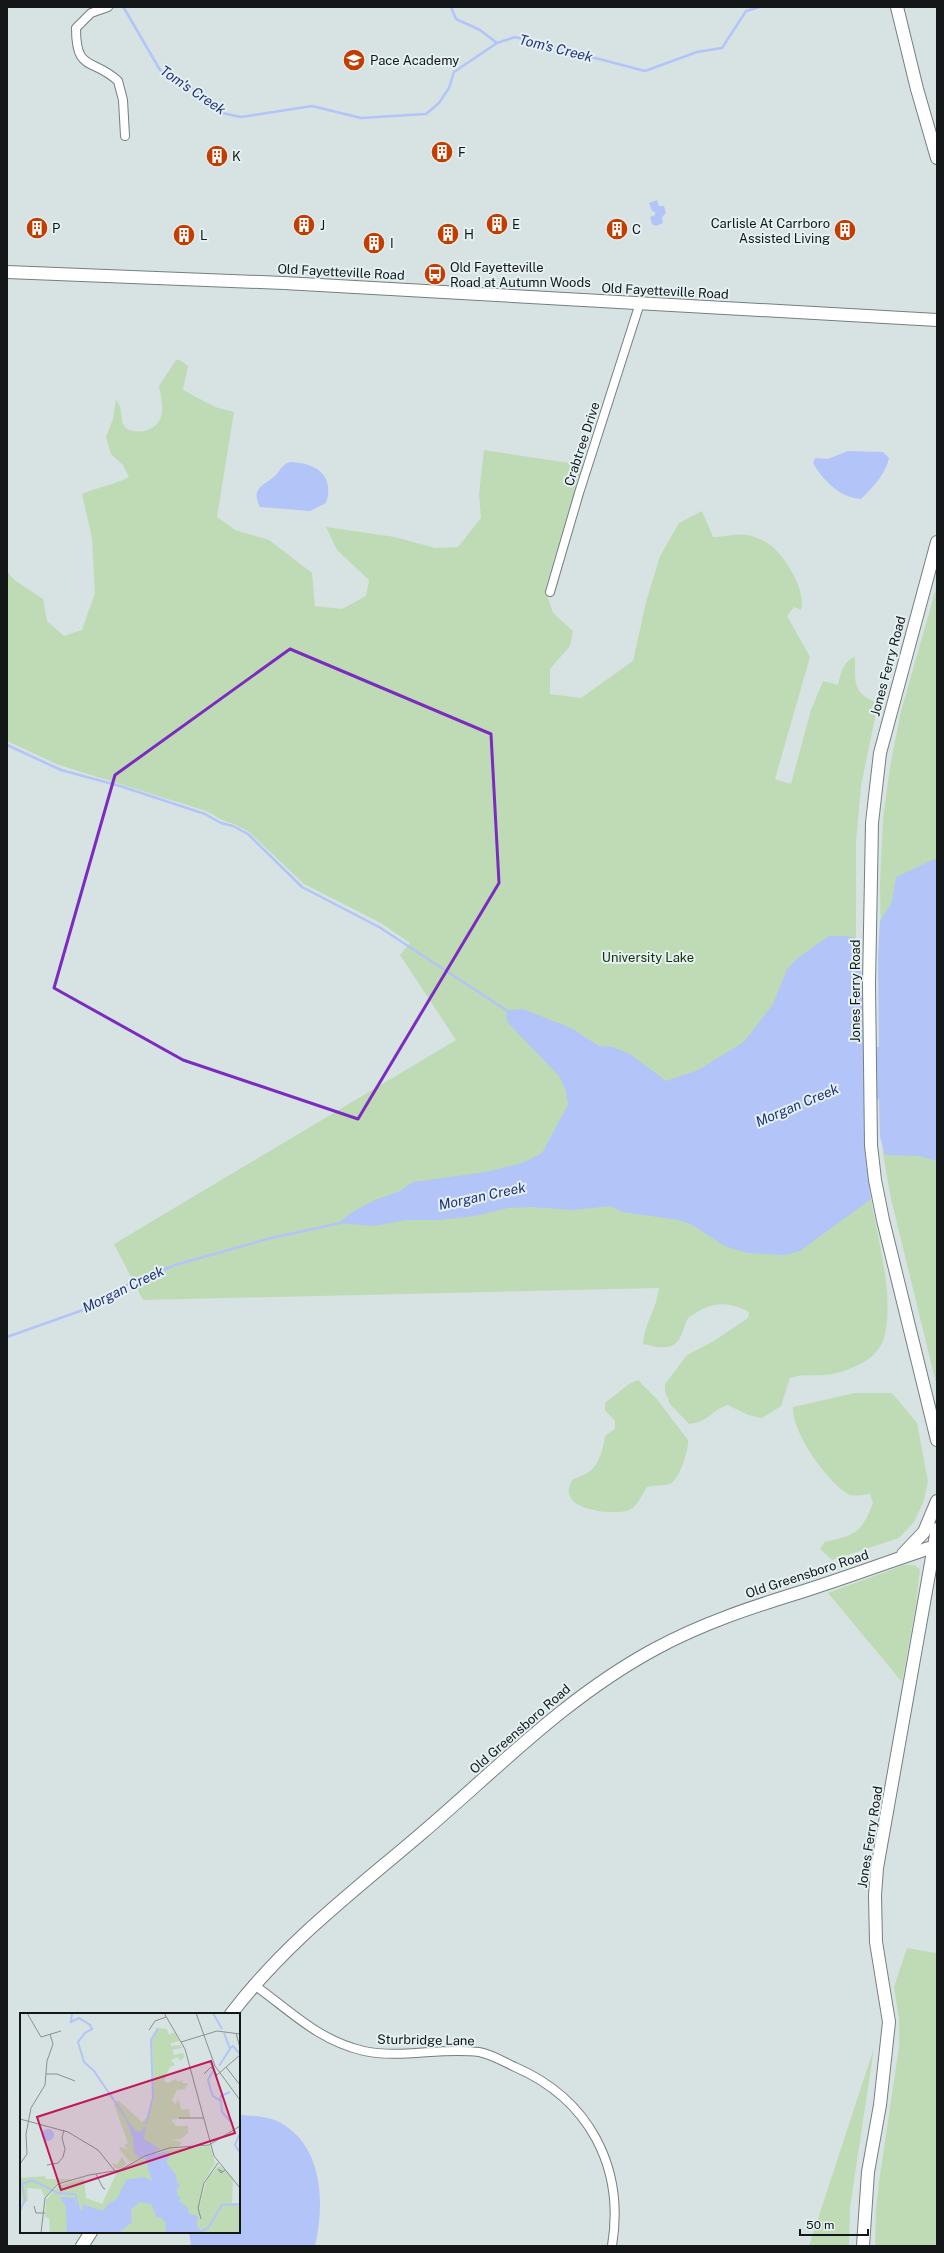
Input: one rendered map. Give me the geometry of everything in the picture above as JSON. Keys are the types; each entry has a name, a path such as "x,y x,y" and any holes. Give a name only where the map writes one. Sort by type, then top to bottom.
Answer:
{"street":[{"path":"108,7 91,13 76,28 76,49 80,58 118,81 123,100 125,136"},
{"path":"897,7 909,62 937,158"},
{"name":"Old Fayetteville Road","path":"7,272 284,283 937,320"},
{"name":"Crabtree Drive","path":"550,592 579,493 640,304"},
{"name":"Jones Ferry Road","path":"937,542 880,753 872,831 869,983 871,1145 875,1180 883,1220 937,1440"},
{"path":"900,1558 924,1532 937,1501"},
{"name":"Jones Ferry Road","path":"863,2246 868,2172 880,2104 889,2022 876,1942 875,1895 877,1868 937,1529"},
{"name":"Old Greensboro Road","path":"231,2013 253,1984 314,1924 420,1834 550,1719 602,1680 654,1649 724,1617 935,1546"},
{"name":"Sturbridge Lane","path":"253,1984 283,2006 303,2024 339,2044 365,2051 385,2053 479,2052 529,2072 555,2089 581,2115 602,2150 611,2175 615,2202 612,2246"},
{"path":"82,2246 90,2233"}],"highlighted area":[{"path":"290,649 491,734 499,883 358,1119 183,1060 54,988 115,775"}],"green space":[{"name":"University Lake","path":"176,360 180,360 188,366 183,390 215,407 234,412 217,517 235,530 269,540 312,573 315,606 342,609 366,596 369,580 337,550 326,527 395,537 435,548 458,547 481,518 479,494 484,450 583,465 545,589 553,613 573,631 570,646 550,669 550,694 581,698 633,661 646,602 660,556 679,523 702,511 713,537 744,535 758,538 775,549 788,565 798,584 801,594 801,610 794,607 787,616 810,657 775,779 791,784 811,710 823,681 838,685 845,664 855,657 855,680 859,691 863,695 878,703 861,786 856,842 856,1130 866,1202 871,1199 887,1287 888,1305 887,1322 883,1342 878,1350 864,1362 837,1373 790,1378 781,1406 762,1418 748,1415 728,1405 722,1407 701,1421 689,1424 670,1404 665,1391 665,1384 687,1355 714,1341 748,1318 749,1312 724,1304 706,1308 691,1316 687,1320 677,1342 668,1347 660,1347 643,1344 659,1288 143,1300 114,1244 456,1040 400,955 410,943 381,923 304,884 249,832 206,811 59,765 7,741 7,571 14,580 43,599 47,621 64,636 82,630 95,593 92,538 82,494 129,477 123,465 111,454 106,437 113,419 116,400 120,407 123,422 126,428 137,432 144,431 157,424 162,414 162,401 159,386"},
{"path":"937,585 937,1387 891,1199 883,1154 880,882 883,819 890,767 901,711"},
{"path":"638,1380 656,1398 688,1440 685,1457 680,1471 677,1477 670,1484 647,1487 636,1505 631,1509 625,1511 608,1512 581,1506 571,1498 569,1487 572,1480 587,1473 593,1468 600,1456 605,1436 615,1429 615,1421 605,1410 605,1403 629,1384"},
{"path":"855,1393 892,1393 917,1423 928,1482 923,1503 914,1522 899,1538 832,1560 820,1549 825,1542 844,1537 861,1527 873,1503 870,1494 856,1496 850,1495 830,1479 804,1442 794,1417 793,1407"},
{"path":"904,1565 914,1565 920,1569 916,1604 902,1682 828,1593"},
{"path":"907,1948 937,1953 937,2246 875,2246 876,2210 879,2182 899,2047 899,2019 894,1987"},
{"path":"874,2048 850,2207 849,2246 809,2246"}],"water":[{"path":"657,200 659,206 664,206 666,213 662,217 663,223 656,226 652,224 650,217 655,215 655,212 652,211 649,203"},
{"path":"848,451 883,452 889,458 882,475 861,499 853,498 839,492 827,482 813,463 815,458 828,459"},
{"path":"290,462 308,465 321,472 328,485 326,503 310,511 260,507 257,501 257,495 260,488 276,475 284,465"},
{"path":"937,858 937,1161 919,1156 885,1155 880,1137 879,1099 865,1103 865,1154 871,1199 800,1251 785,1255 747,1253 725,1246 692,1225 679,1220 622,1212 611,1206 573,1210 531,1207 508,1208 475,1216 441,1220 406,1220 373,1226 338,1223 354,1211 375,1200 400,1191 413,1182 486,1172 522,1163 542,1153 568,1105 566,1091 559,1076 507,1022 506,1010 523,1009 571,1028 599,1046 613,1047 630,1054 666,1081 698,1070 744,1042 773,1004 787,969 799,957 829,936 847,936 856,938 860,949 864,1047 879,1047 878,958 880,921 892,902 896,877"},
{"path":"240,2115 255,2116 276,2121 295,2133 305,2146 313,2161 318,2177 320,2212 315,2246 191,2246 189,2233 240,2233"}],"waterway":[{"path":"451,7 456,19 480,30 497,43"},
{"name":"Tom's Creek","path":"124,8 160,70 196,91 222,113 241,117 312,106 361,118 426,114 439,103 449,88 454,72 497,43 515,37 645,71 697,52 722,48 746,11 759,7"},
{"path":"7,745 61,770 120,786 205,814 221,823 233,826 248,834 302,887 379,927 509,1012"},
{"name":"Morgan Creek","path":"7,1337 97,1305 130,1283 175,1265 271,1238 341,1223"}],"place":[{"name":"Pace Academy","path":"354,60"},
{"name":"F","path":"442,152"},
{"name":"K","path":"217,156"},
{"name":"E","path":"497,224"},
{"name":"J","path":"304,225"},
{"name":"P","path":"37,228"},
{"name":"C","path":"617,229"},
{"name":"Carlisle At Carrboro Assisted Living","path":"845,230"},
{"name":"H","path":"448,234"},
{"name":"L","path":"184,235"},
{"name":"I","path":"374,243"},
{"name":"Old Fayetteville Road at Autumn Woods","path":"435,274"}]}
